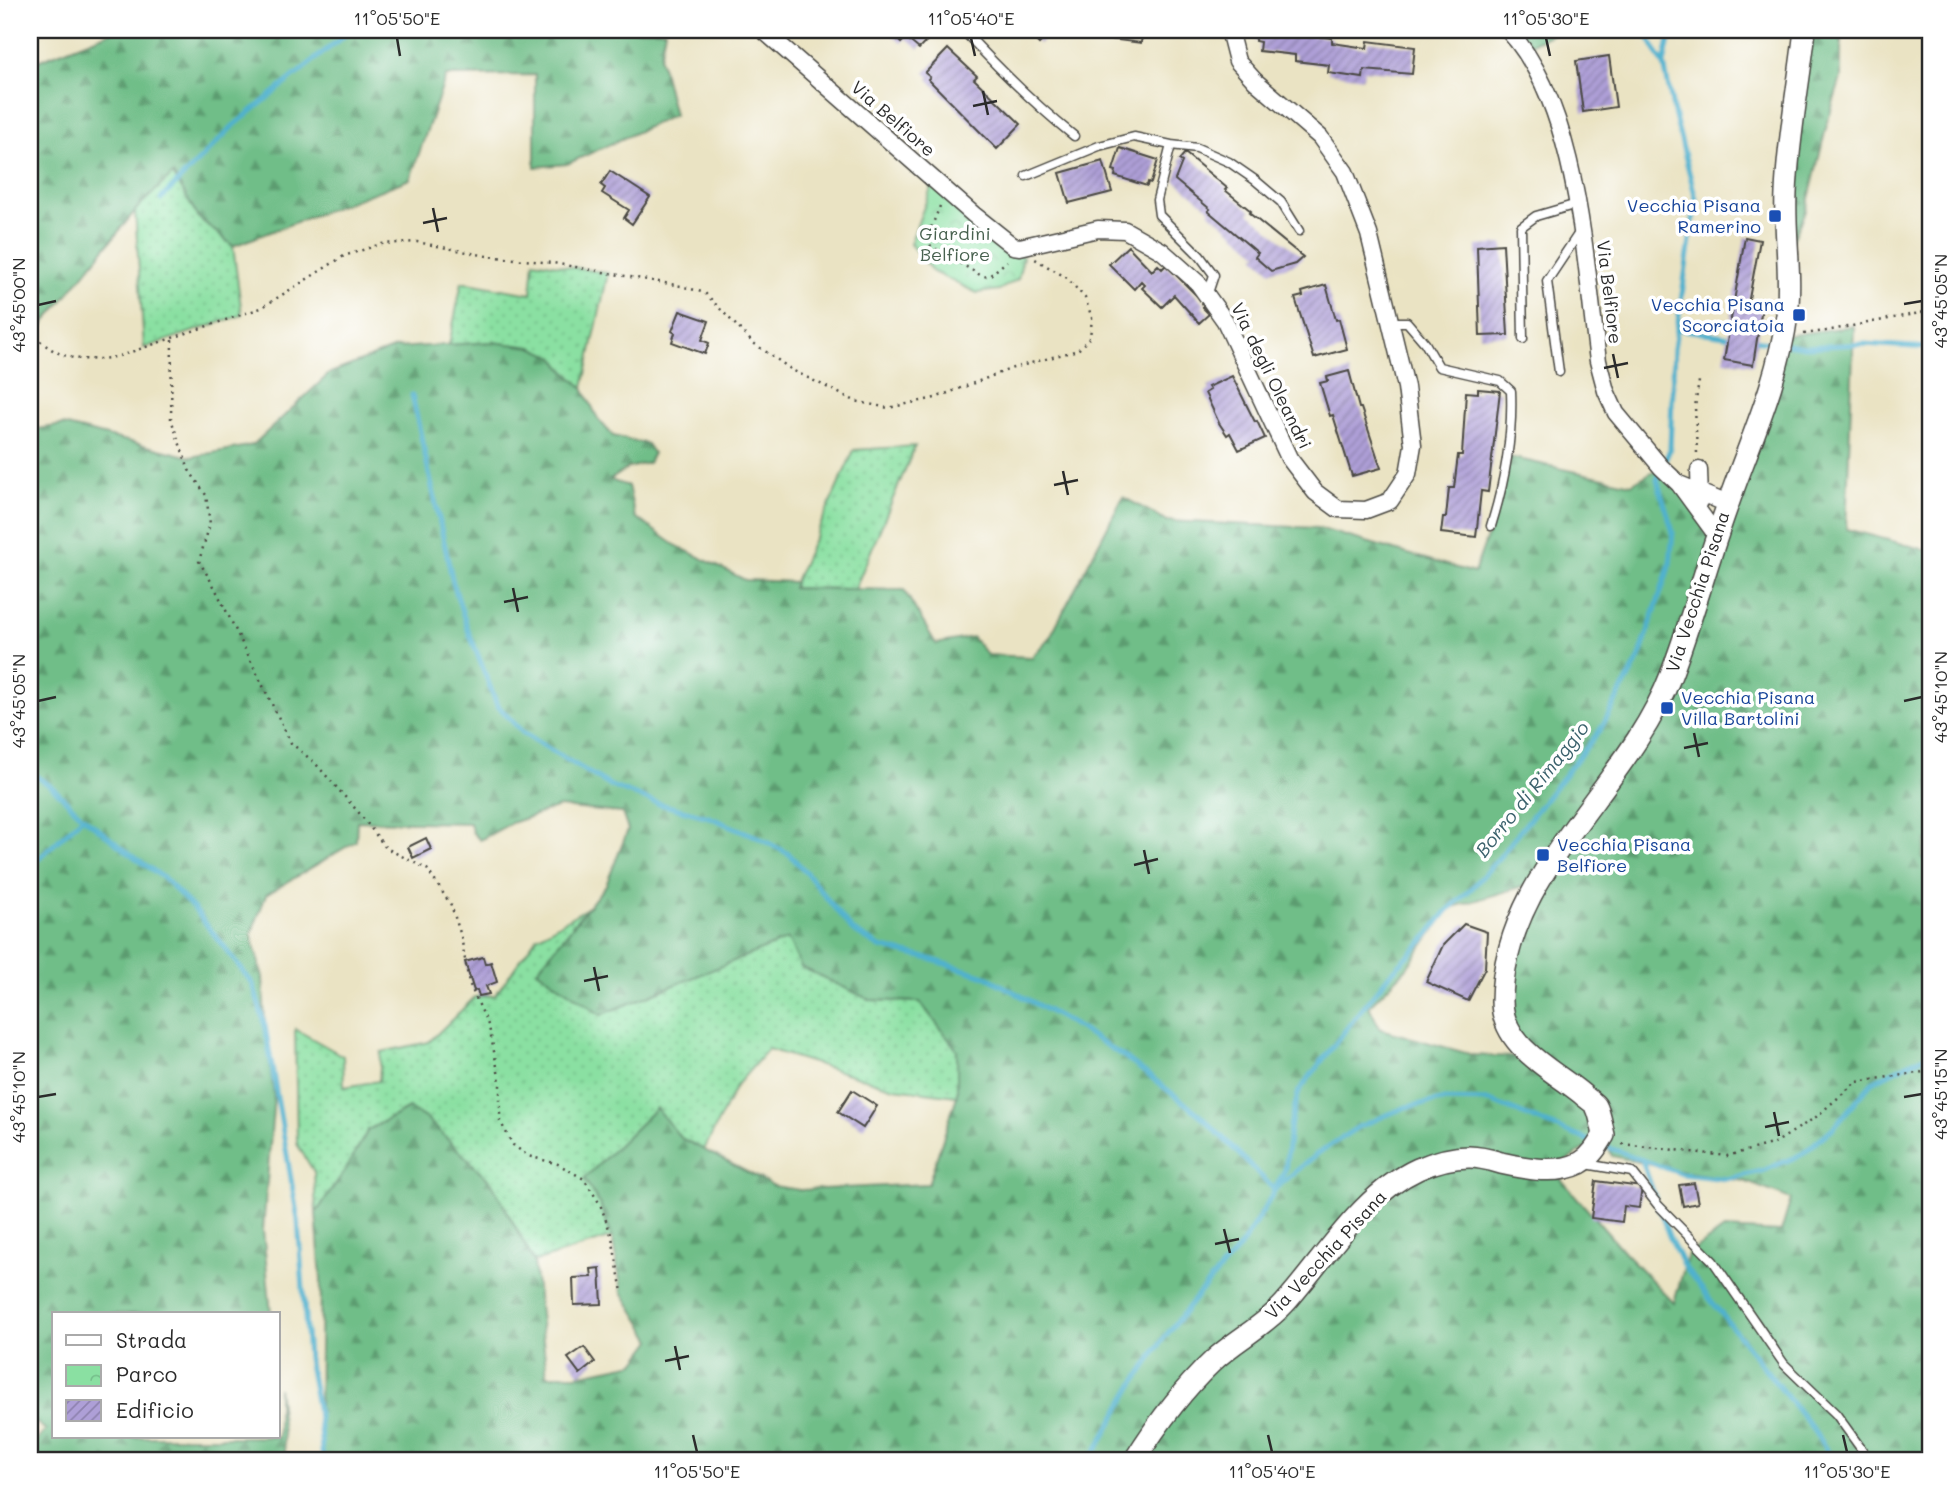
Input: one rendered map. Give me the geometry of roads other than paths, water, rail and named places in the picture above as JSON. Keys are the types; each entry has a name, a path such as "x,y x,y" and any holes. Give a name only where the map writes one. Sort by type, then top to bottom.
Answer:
{"main road":[{"name":"Via Vecchia Pisana","path":"1134,1461 1157,1424 1181,1393 1214,1359 1282,1307 1336,1239 1385,1190 1416,1170 1444,1159 1472,1157 1529,1168 1552,1169 1580,1163 1595,1149 1604,1135 1596,1106 1562,1077 1532,1058 1510,1032 1502,1004 1505,973 1512,940 1530,895 1627,756 1659,704 1672,674 1728,505 1769,398 1784,335 1789,285 1786,190 1805,30"}],"street":[{"name":"Via Belfiore","path":"763,30 999,237 1013,246 1020,247"},
{"name":"Via degli Oleandri","path":"1020,247 1098,229 1125,230 1162,251 1198,283 1225,321 1289,458 1315,492 1338,509 1366,510 1390,500 1408,474 1413,445 1406,387 1368,234 1345,172 1320,137 1255,81 1237,61 1229,30"},
{"name":"Via Belfiore","path":"1508,30 1524,47 1547,93 1572,168 1598,361 1605,391 1616,413 1661,467 1679,484 1717,537"},
{"path":"1699,470 1700,513"},
{"name":"Via Belfiore","path":"1679,484 1728,505"}],"lane":[{"path":"963,30 1004,76 1074,136"},
{"path":"1026,176 1099,146 1134,137 1197,148 1229,162 1255,180 1281,202 1299,231"},
{"name":"Via degli Oleandri","path":"1171,145 1157,200 1159,215 1200,256 1214,275 1207,296"},
{"path":"1523,339 1521,228 1536,216 1577,204"},
{"path":"1559,372 1548,281 1581,230"},
{"path":"1391,322 1407,322 1425,343 1439,367 1500,381 1511,391 1509,457 1491,526"},
{"path":"1580,1163 1632,1172 1658,1205 1713,1261 1784,1364 1836,1414 1870,1461"}],"waterway":[{"path":"161,199 232,127 351,30"},
{"path":"1644,30 1663,64"},
{"name":"Borro di Rimaggio","path":"1090,1461 1164,1338 1241,1246 1267,1204 1285,1170 1291,1121 1299,1091 1392,972 1498,859 1600,730 1639,659 1670,564 1673,532 1657,480 1670,449 1674,349 1696,199 1664,64 1671,30"},
{"path":"1677,329 1732,337"},
{"path":"1753,340 1778,343"},
{"path":"1787,344 1805,347 1864,344 1930,348"},
{"path":"412,395 453,583 467,627 497,705 524,734 611,786 656,803 709,817 789,854 852,930 880,947 985,976 1074,1025 1126,1058 1199,1114 1275,1190"},
{"path":"30,772 52,787 83,817 165,879 195,910 253,984 265,1026 298,1220 308,1358 319,1418 323,1461"},
{"path":"30,867 83,817"},
{"path":"1604,1146 1682,1174 1726,1179 1762,1171 1801,1155 1834,1127 1872,1082 1930,1055"},
{"path":"1277,1187 1317,1154 1358,1127 1406,1107 1442,1100 1490,1101 1595,1143"},
{"path":"1642,1160 1655,1197"},
{"path":"1658,1206 1683,1265 1811,1427 1834,1461"}],"place":[{"name":"Vecchia Pisana Ramerino","path":"1775,216"},
{"name":"Vecchia Pisana Scorciatoia","path":"1799,315"},
{"name":"Vecchia Pisana Villa Bartolini","path":"1667,708"},
{"name":"Vecchia Pisana Belfiore","path":"1543,855"}],"park label":[{"name":"Giardini Belfiore","path":"955,244"}]}
